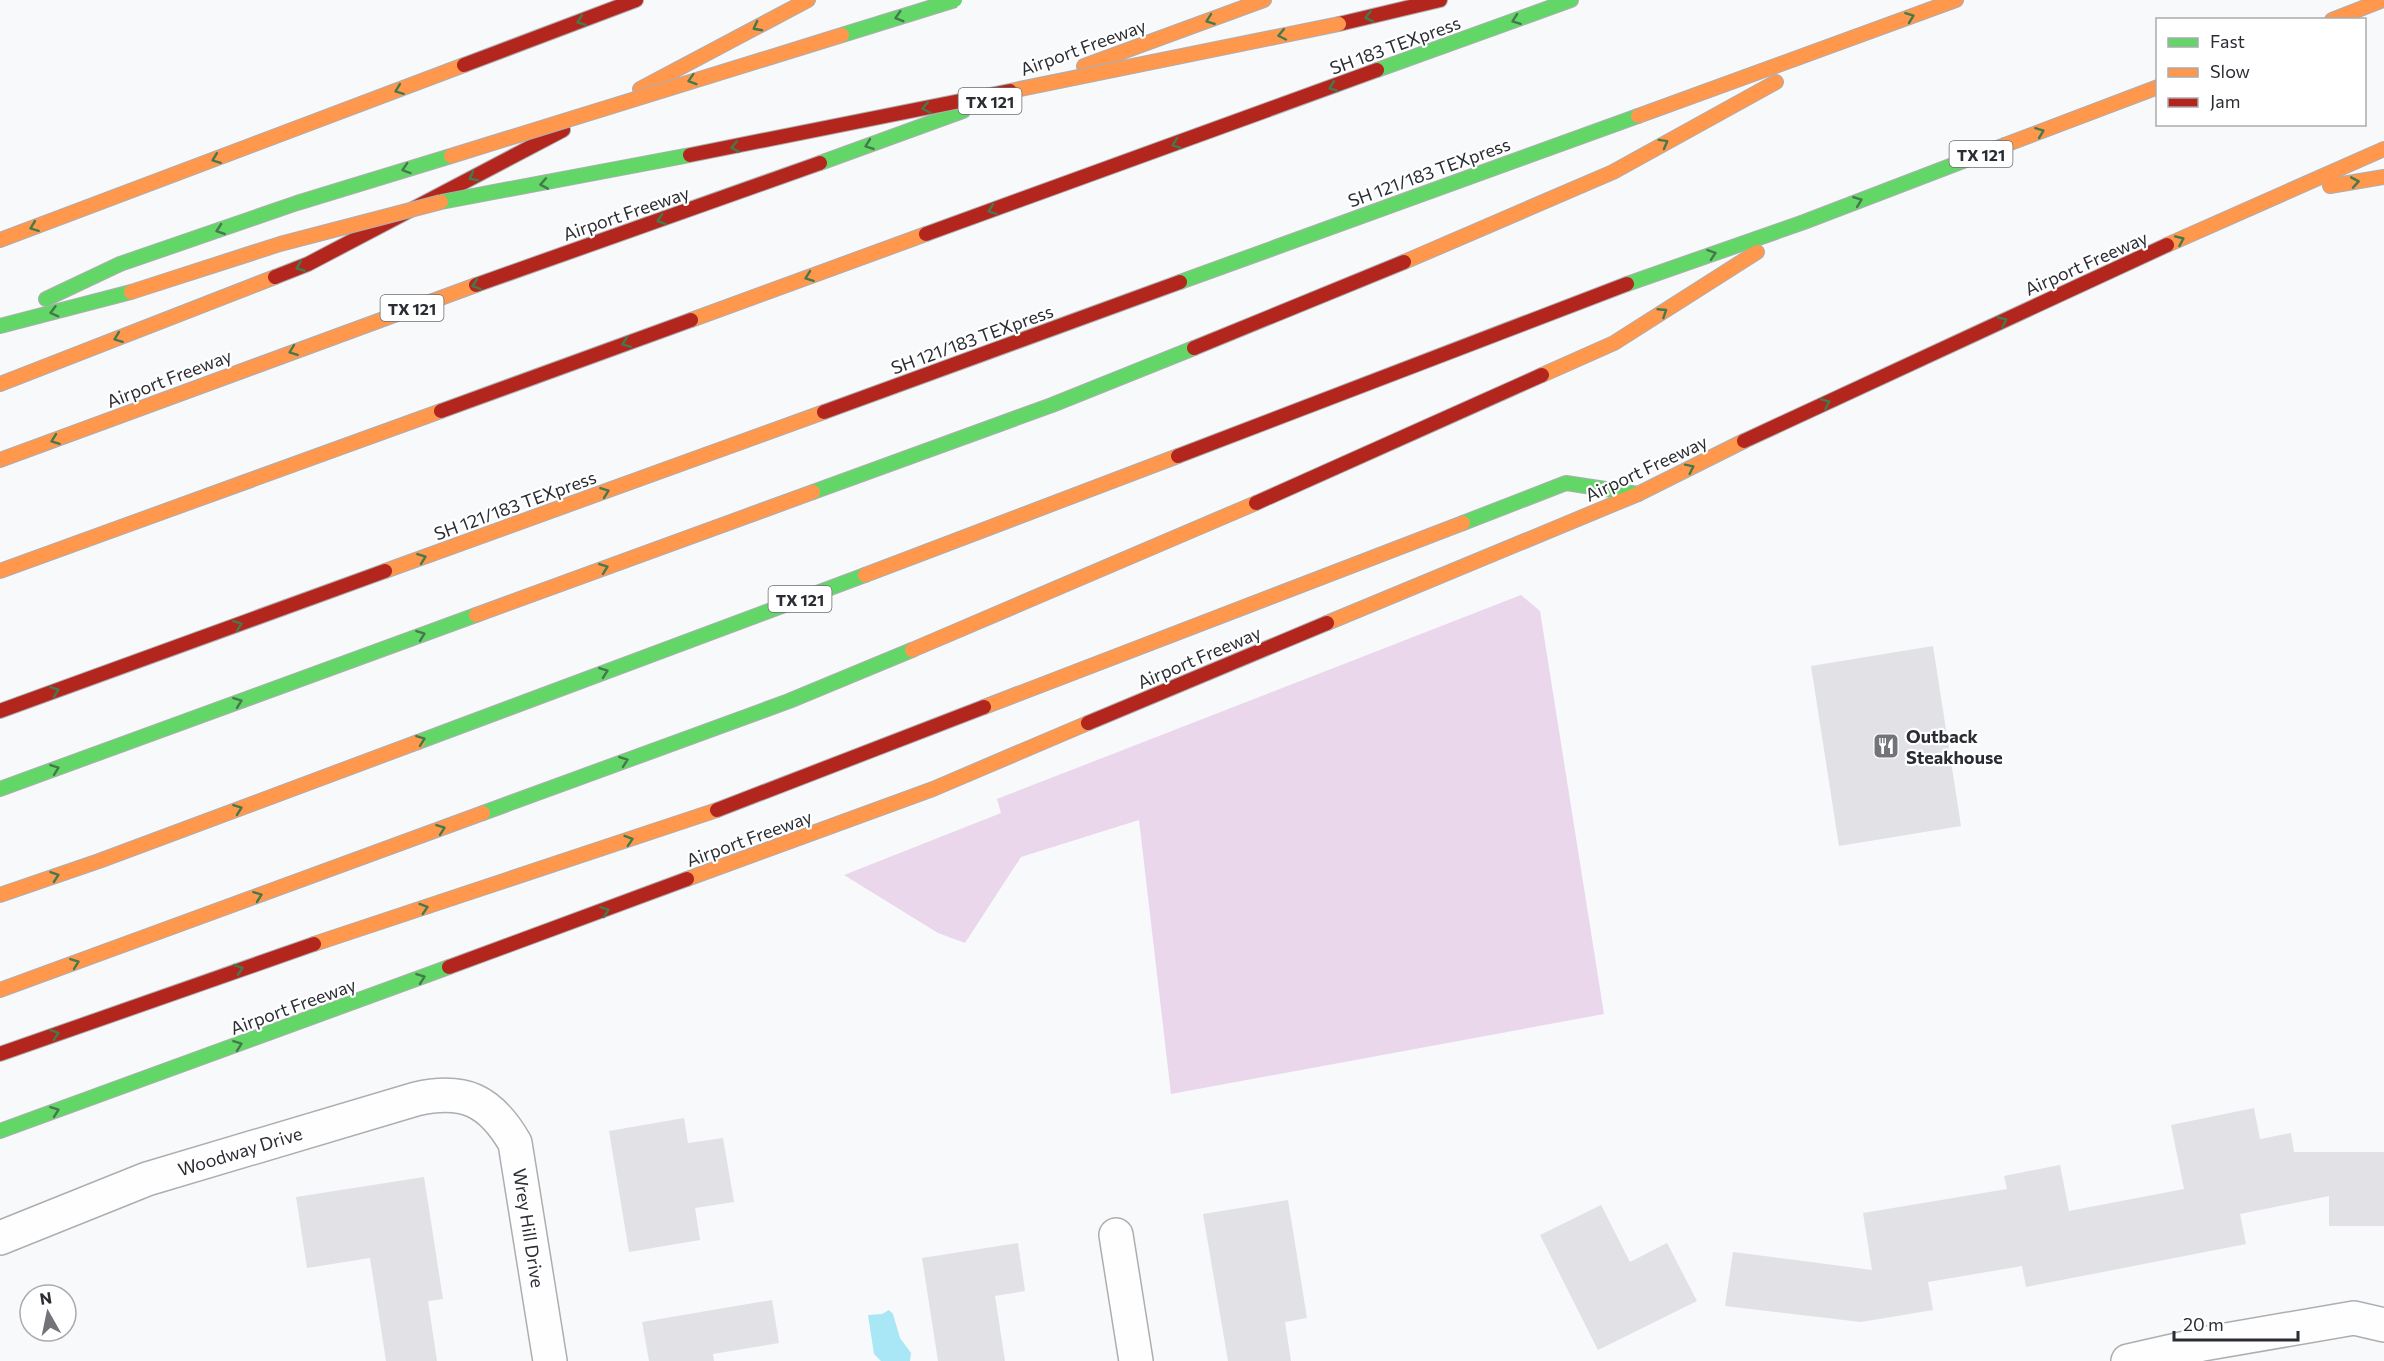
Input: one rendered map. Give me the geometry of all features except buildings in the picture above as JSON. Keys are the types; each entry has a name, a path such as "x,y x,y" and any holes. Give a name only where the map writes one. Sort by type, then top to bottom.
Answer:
{"main road":[{"path":"0,240 636,0"},
{"path":"0,384 308,264 808,0"},
{"path":"0,320 120,264 309,200 955,0"},
{"name":"Airport Freeway","path":"0,460 254,365 716,201 1264,0"},
{"path":"0,326 131,292 280,244 417,207 804,134 1339,24 1440,0"},
{"name":"SH 183 TEXpress","path":"0,571 1571,0"},
{"name":"SH 121/183 TEXpress","path":"0,711 1956,0"},
{"path":"2337,18 2383,0"},
{"path":"0,789 1052,405 1365,279 1613,172 1864,33"},
{"name":"TX 121","path":"0,895 1003,523 1597,294 1804,222 2156,87"},
{"name":"Airport Freeway","path":"0,1131 933,789 1638,494 1772,427 1875,382 2080,284 2384,149"},
{"path":"2284,194 2384,177"},
{"path":"0,990 789,701 1030,601 1271,497 1614,343 1804,222"},
{"path":"0,1054 248,966 687,821 1566,483 1638,494"}],"street":[{"name":"Woodway Drive","path":"0,1238 147,1179 416,1099 439,1094 455,1095 463,1096 485,1106"},
{"name":"Wrey Hill Drive","path":"485,1106 503,1122 515,1143 550,1361"},
{"path":"1116,1235 1136,1361"},
{"path":"2128,1361 2203,1344 2354,1318 2384,1325"}],"shaded area":[{"path":"1521,595 1540,611 1604,1014 1171,1094 1139,820 1021,857 965,943 938,933 844,875 1001,813 997,799"}],"water":[{"path":"889,1310 893,1314 900,1338 911,1353 910,1361 881,1361 874,1354 868,1315 882,1314"}],"traffic: fast":[{"path":"842,35 955,0"},
{"path":"1377,70 1571,0"},
{"path":"820,163 963,111"},
{"path":"1180,282 1638,116"},
{"path":"1627,284 1804,222 2005,145"},
{"path":"441,202 690,155"},
{"path":"120,264 297,203 451,156"},
{"path":"46,299 120,264"},
{"path":"0,326 131,292"},
{"path":"813,492 1052,405 1194,348"},
{"path":"1463,523 1566,483 1638,494"},
{"path":"418,742 865,575"},
{"path":"0,789 476,615"},
{"path":"483,813 789,701 912,650"},
{"path":"0,1131 449,967"}],"traffic: slow":[{"path":"640,89 808,0"},
{"path":"1084,66 1264,0"},
{"path":"1638,116 1956,0"},
{"path":"2337,18 2383,0"},
{"path":"1010,91 1339,24"},
{"path":"451,156 842,35"},
{"path":"0,240 464,65"},
{"path":"1404,262 1613,172 1776,82"},
{"path":"2005,145 2156,88"},
{"path":"2167,245 2384,149"},
{"path":"2330,186 2384,177"},
{"path":"131,292 280,244 441,202"},
{"path":"691,320 926,234"},
{"path":"1542,375 1614,343 1757,252"},
{"path":"0,384 275,277"},
{"path":"0,460 476,285"},
{"path":"0,571 441,411"},
{"path":"385,571 824,412"},
{"path":"1327,623 1638,494 1744,441"},
{"path":"865,575 1178,456"},
{"path":"476,615 813,492"},
{"path":"912,650 1256,503"},
{"path":"984,707 1463,523"},
{"path":"687,879 933,789 1088,723"},
{"path":"0,895 99,861 418,742"},
{"path":"314,944 717,810"},
{"path":"0,990 483,813"}],"traffic: jam":[{"path":"464,65 636,0"},
{"path":"1339,24 1440,0"},
{"path":"926,234 1377,70"},
{"path":"690,155 1010,91"},
{"path":"275,277 308,264 563,130"},
{"path":"476,285 820,163"},
{"path":"1744,441 2167,245"},
{"path":"1194,348 1404,262"},
{"path":"824,412 1180,282"},
{"path":"1178,456 1627,284"},
{"path":"441,411 691,320"},
{"path":"1256,503 1542,375"},
{"path":"0,711 385,571"},
{"path":"1088,723 1327,623"},
{"path":"717,810 984,707"},
{"path":"449,967 687,879"},
{"path":"0,1054 314,944"}],"place":[{"name":"Outback Steakhouse","path":"1886,746"}]}
